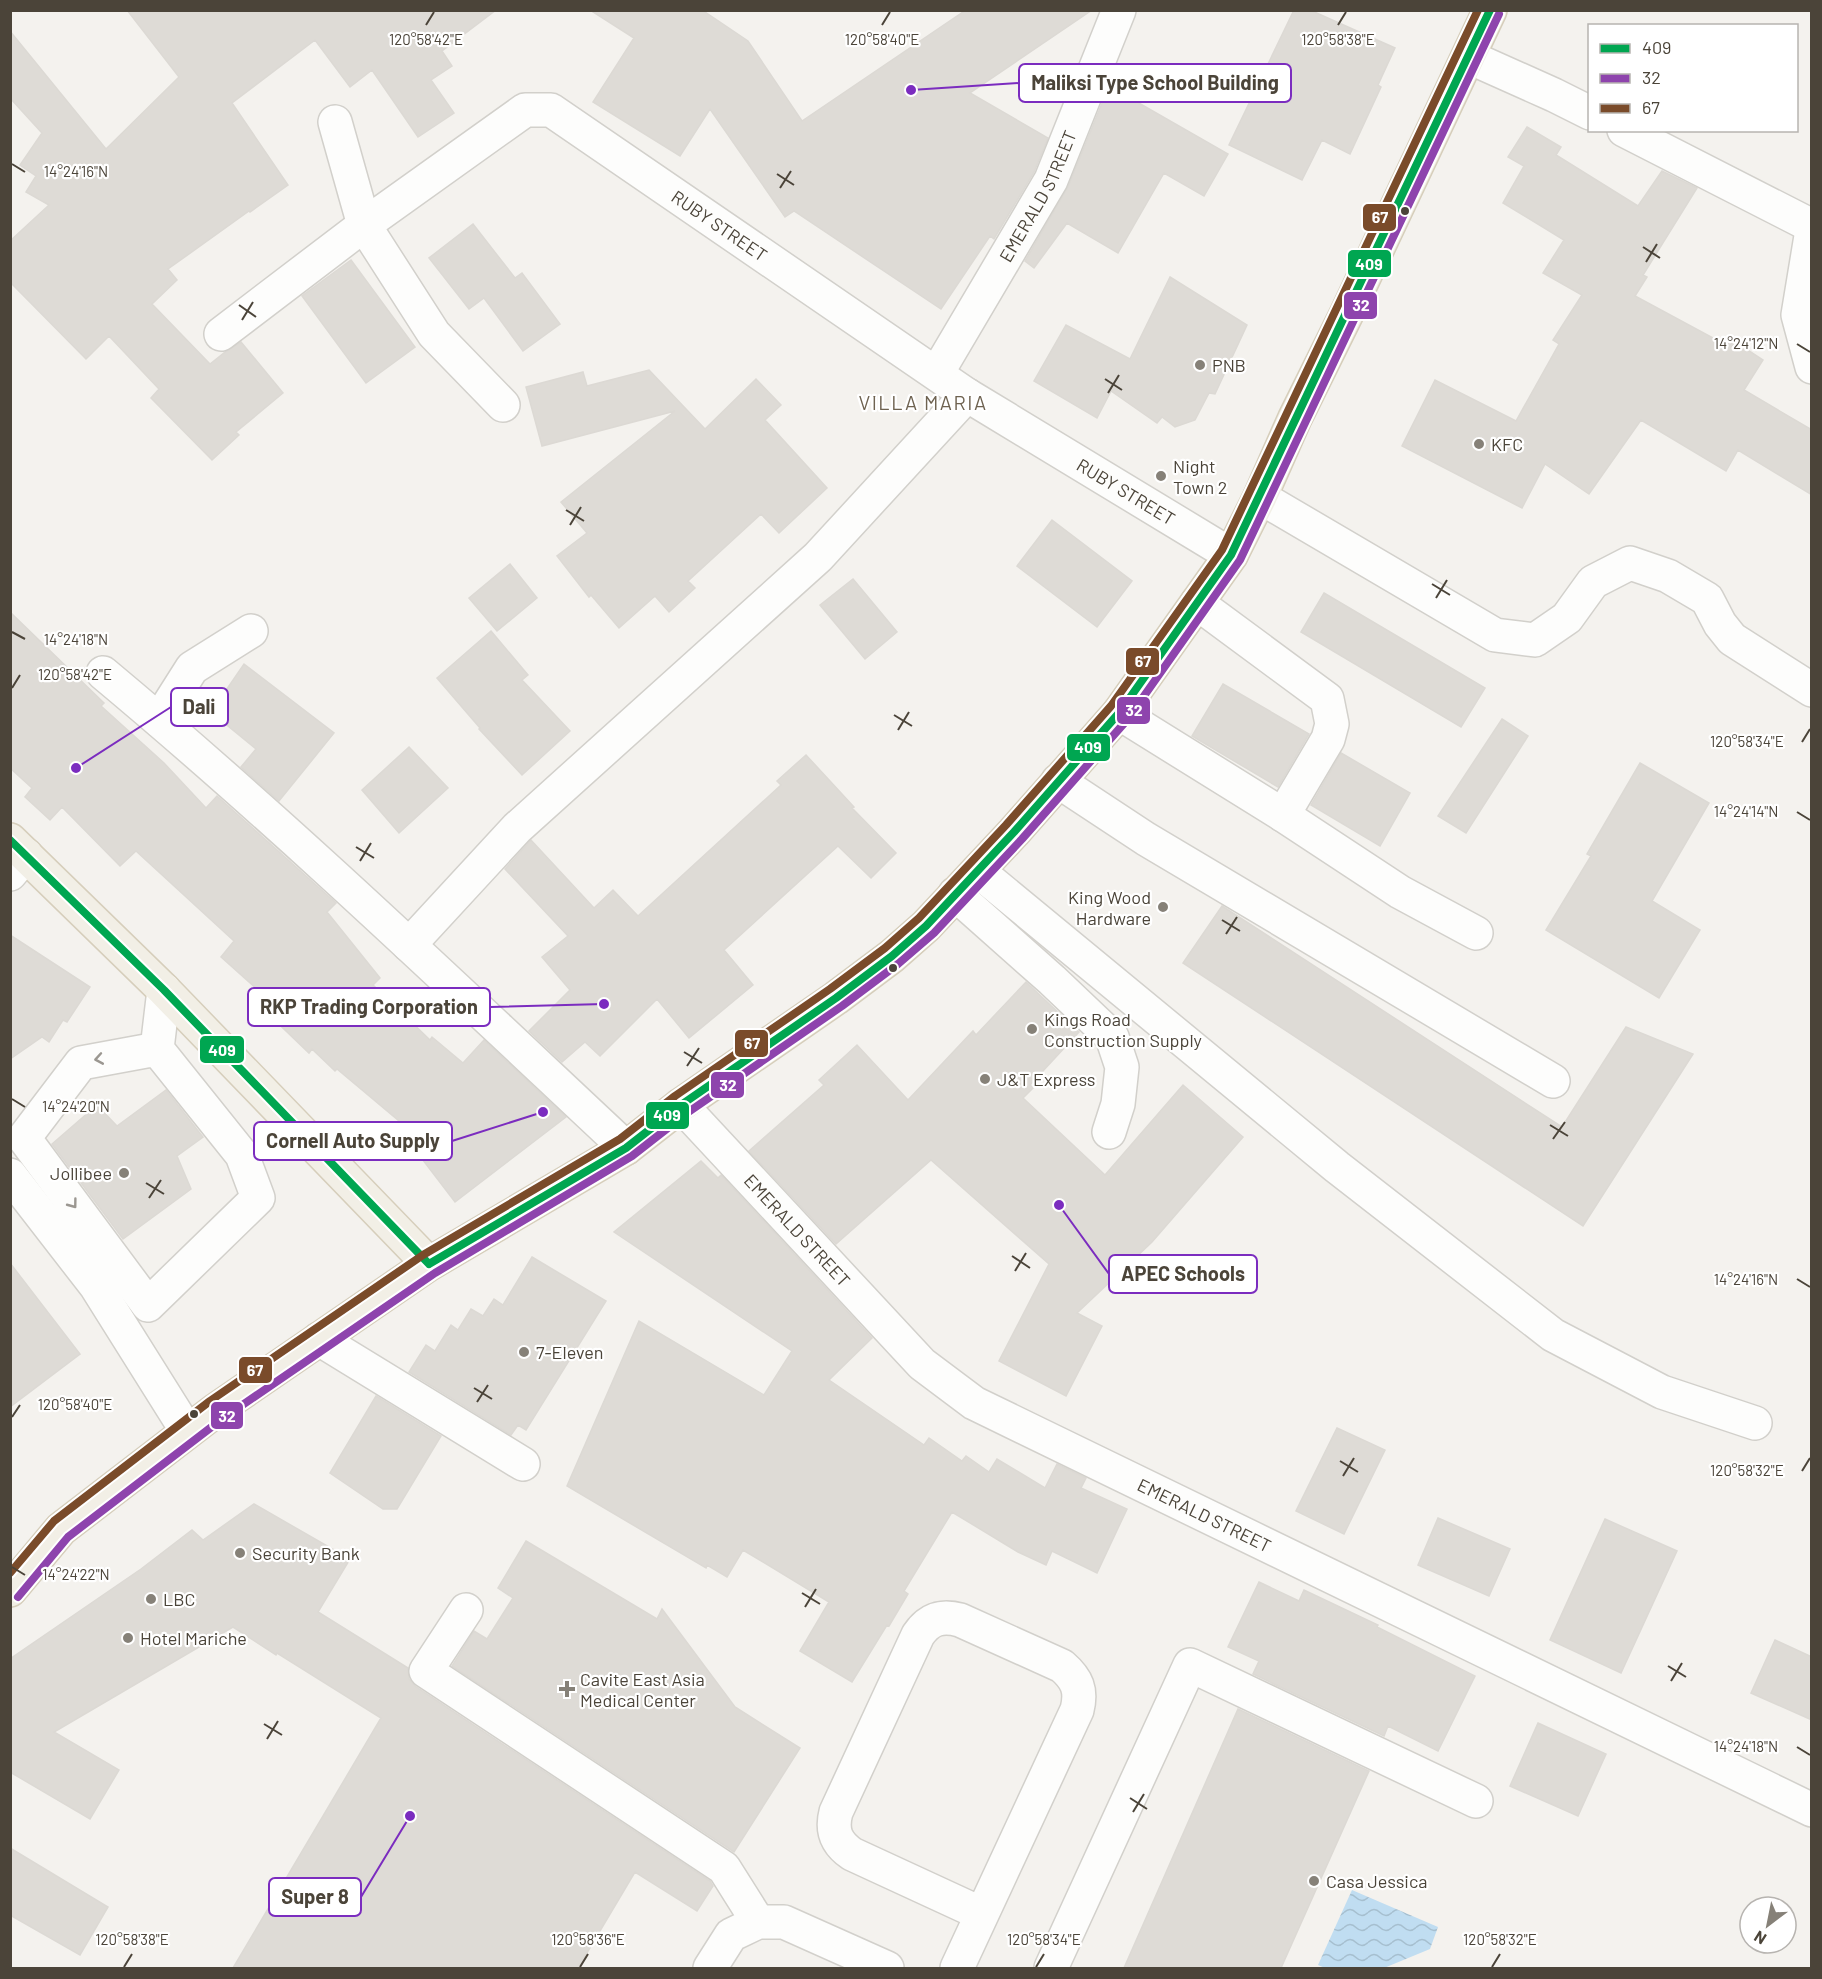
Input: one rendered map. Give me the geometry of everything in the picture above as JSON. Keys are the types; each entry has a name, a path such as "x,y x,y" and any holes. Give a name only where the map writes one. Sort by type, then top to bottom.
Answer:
{"main road":[{"path":"10,1590 61,1529 187,1431 429,1264 626,1148 681,1105 836,998 892,956 926,926 978,871 1119,713 1231,555 1490,10"},
{"path":"16,856 164,990 429,1264"}],"street":[{"name":"EMERALD STREET","path":"937,373 1051,180 1119,10"},
{"path":"1469,57 1588,112"},
{"name":"RUBY STREET","path":"221,334 364,225 525,110 551,110 967,395 1231,555"},
{"path":"335,122 364,225 434,334 503,405"},
{"path":"1628,132 1812,228 1798,315 1812,367"},
{"path":"409,945 517,828 818,557 967,395"},
{"path":"1260,497 1495,635 1535,640 1567,618 1593,582 1630,563 1668,576 1707,599 1720,624 1732,639 1812,690"},
{"path":"1197,603 1327,699 1332,724 1328,739 1283,815"},
{"path":"159,720 192,668 251,631"},
{"path":"103,673 159,720 409,945 626,1148"},
{"path":"1119,713 1283,815 1400,892 1476,933"},
{"path":"1058,781 1146,839 1553,1081"},
{"path":"978,871 1328,1160 1553,1335 1662,1392 1755,1423"},
{"path":"955,894 1052,980 1112,1038 1122,1067 1118,1104 1109,1132"},
{"path":"157,1049 81,1063 24,1138 148,1305 258,1198 242,1155 157,1049 164,990"},
{"name":"EMERALD STREET","path":"681,1105 922,1364 974,1403 1812,1810"},
{"path":"10,1175 96,1286 187,1431"},
{"path":"319,1339 523,1464"},
{"path":"466,1610 426,1671 724,1868 758,1922"},
{"path":"957,1968 1077,1710 1080,1697 1078,1685 1072,1674 1062,1666 960,1620 948,1617 937,1618 925,1625 918,1635 836,1812 833,1824 835,1836 841,1847 852,1854 982,1914"},
{"path":"1051,1968 1190,1665 1476,1801"},
{"path":"710,1968 732,1935 758,1922 784,1922 887,1968"}],"water":[{"path":"1352,1890 1438,1927 1430,1949 1384,1968 1325,1968 1318,1965"}],"building":[{"path":"127,10 496,10 442,51 452,66 431,80 454,113 418,137 372,70 350,87 315,40 232,103 288,185 168,269 177,280 152,304 210,364 241,342 283,393 236,432 239,435 212,460 151,398 159,389 109,336 86,359 10,282 10,241 49,205 26,192 36,176 20,165 42,133 10,98 10,31 106,149 179,77"},
{"path":"590,10 702,10 748,41 802,121 966,10 1092,10 970,93 1048,138 1034,172 994,239 990,236 941,309 794,211 785,217 710,109 680,156 593,102 634,38"},
{"path":"1294,10 1310,10 1395,48 1378,85 1381,87 1350,154 1322,140 1302,180 1229,145"},
{"path":"1109,86 1228,154 1204,196 1164,173 1118,253 1067,223 1034,268 1025,261 1068,187"},
{"path":"1527,127 1561,147 1556,155 1638,206 1662,171 1697,188 1643,275 1647,277 1635,296 1724,344 1728,337 1763,360 1744,390 1812,430 1812,495 1738,450 1726,471 1641,420 1589,494 1545,464 1522,508 1402,446 1435,380 1516,421 1559,344 1553,340 1582,295 1543,273 1564,240 1503,203 1524,166 1508,157"},
{"path":"473,224 515,278 522,273 560,324 523,351 484,298 469,309 429,258"},
{"path":"351,260 415,347 366,383 302,296"},
{"path":"1170,277 1247,325 1215,394 1209,393 1195,420 1175,427 1162,417 1157,423 1111,391 1097,418 1034,381 1066,325 1130,359"},
{"path":"649,370 705,429 756,379 781,405 765,420 827,488 779,533 761,514 688,581 695,588 669,612 655,596 619,628 591,595 589,597 557,556 587,533 561,502 675,411 542,446 526,387 583,372 587,386"},
{"path":"1052,520 1132,581 1097,627 1017,566"},
{"path":"510,564 537,598 497,631 469,598"},
{"path":"853,579 897,632 865,659 820,605"},
{"path":"1324,593 1485,688 1461,727 1301,632"},
{"path":"10,612 104,703 101,706 164,763 206,808 217,796 336,903 327,912 380,978 373,985 430,1040 432,1037 463,1063 484,1040 566,1117 455,1202 419,1155 430,1147 337,1069 335,1071 312,1049 309,1053 260,1006 268,999 221,957 234,941 136,851 120,866 62,807 50,820 25,797 32,788 10,768"},
{"path":"491,631 528,675 522,680 570,731 522,775 479,729 437,678"},
{"path":"244,664 334,733 279,801 241,767 256,749 211,712"},
{"path":"1223,684 1309,734 1278,787 1192,736"},
{"path":"1502,719 1528,736 1466,833 1438,816"},
{"path":"409,747 448,788 399,833 362,790"},
{"path":"1341,753 1410,793 1380,846 1311,805"},
{"path":"806,755 854,807 852,808 896,853 871,878 838,846 724,950 753,985 689,1038 657,999 600,1056 585,1042 562,1062 529,1031 570,990 542,957 568,936 505,869 531,840 594,908 613,890 638,916 781,785 777,781"},
{"path":"1640,763 1709,803 1652,901 1700,930 1659,998 1546,930 1591,856 1587,854"},
{"path":"1222,906 1562,1127 1626,1027 1693,1054 1583,1226 1183,963"},
{"path":"10,935 90,987 67,1022 63,1020 49,1042 42,1037 10,1059"},
{"path":"1026,982 1079,1032 1030,1085 1033,1088 1023,1098 1105,1175 1183,1085 1243,1137 1152,1242 1077,1313 1102,1326 1066,1396 999,1361 1049,1264 931,1160 836,1244 749,1151 824,1085 819,1080 857,1045 908,1100 973,1031 976,1035"},
{"name":"Jollibee","path":"166,1090 203,1137 177,1156 191,1189 123,1239 52,1144 97,1105 117,1126"},
{"path":"701,1161 718,1178 721,1175 872,1338 829,1380 924,1445 929,1438 962,1461 966,1456 989,1472 997,1459 1045,1488 1057,1464 1086,1478 1081,1488 1127,1509 1097,1573 1052,1551 1046,1565 1018,1552 952,1512 904,1591 908,1594 852,1682 800,1651 829,1602 743,1550 727,1577 707,1565 706,1568 567,1486 639,1321 764,1395 792,1351 614,1232"},
{"path":"532,1257 606,1301 526,1430 518,1425 511,1435 409,1372 426,1345 435,1351 451,1325 458,1330 471,1309 483,1316 494,1299 503,1305"},
{"path":"10,1263 80,1354 10,1407"},
{"path":"376,1396 441,1436 397,1509 383,1509 330,1473"},
{"path":"1337,1428 1385,1450 1344,1534 1296,1511"},
{"path":"254,1504 350,1559 318,1612 408,1668 409,1679 416,1687 710,1881 713,1886 697,1911 635,1872 578,1968 233,1968 381,1718 233,1627 54,1732 119,1770 90,1819 10,1772 10,1659 141,1569 192,1530 203,1540"},
{"path":"1438,1518 1510,1549 1489,1596 1418,1565"},
{"path":"1605,1519 1677,1551 1621,1673 1550,1640"},
{"path":"526,1541 657,1619 662,1609 735,1707 800,1748 734,1852 452,1666 474,1631 487,1639 513,1598 498,1588"},
{"path":"1259,1582 1299,1601 1304,1590 1378,1625 1377,1627 1475,1676 1438,1751 1388,1726 1384,1736 1253,1674 1259,1661 1228,1647"},
{"path":"1775,1640 1812,1657 1812,1720 1751,1693"},
{"path":"1238,1709 1369,1771 1281,1968 1124,1968"},
{"path":"1538,1723 1606,1754 1578,1816 1510,1786"},
{"path":"10,1848 108,1907 80,1955 10,1915"}],"transit line":[{"name":"67","path":"10,1573 54,1521 210,1401 423,1255 620,1139 675,1096 830,989 885,948 919,918 1006,825 1111,706 1222,550 1478,10"},
{"name":"409","path":"429,1264 626,1148 681,1105 836,998 892,956 926,926 1014,832 1119,713 1231,555 1490,10"},
{"name":"32","path":"18,1597 68,1537 222,1419 435,1273 632,1156 687,1113 842,1006 898,964 934,933 1022,839 1127,720 1240,560 1499,14"},
{"name":"409","path":"10,840 164,990 429,1264"}],"place":[{"name":"Maliksi Type School Building","path":"911,90"},
{"name":"PNB","path":"1200,365"},
{"name":"KFC","path":"1479,444"},
{"name":"Night Town 2","path":"1161,476"},
{"name":"Dali","path":"76,768"},
{"name":"King Wood Hardware","path":"1163,907"},
{"name":"RKP Trading Corporation","path":"604,1004"},
{"name":"Kings Road Construction Supply","path":"1032,1029"},
{"name":"J&T Express","path":"985,1079"},
{"name":"Cornell Auto Supply","path":"543,1112"},
{"name":"Jollibee","path":"124,1173"},
{"name":"APEC Schools","path":"1059,1205"},
{"name":"7-Eleven","path":"524,1352"},
{"name":"Security Bank","path":"240,1553"},
{"name":"LBC","path":"151,1599"},
{"name":"Hotel Mariche","path":"128,1638"},
{"name":"Cavite East Asia Medical Center","path":"567,1689"},
{"name":"Super 8","path":"410,1816"},
{"name":"Casa Jessica","path":"1314,1881"}],"district":[{"name":"VILLA MARIA","path":"923,402"}]}
